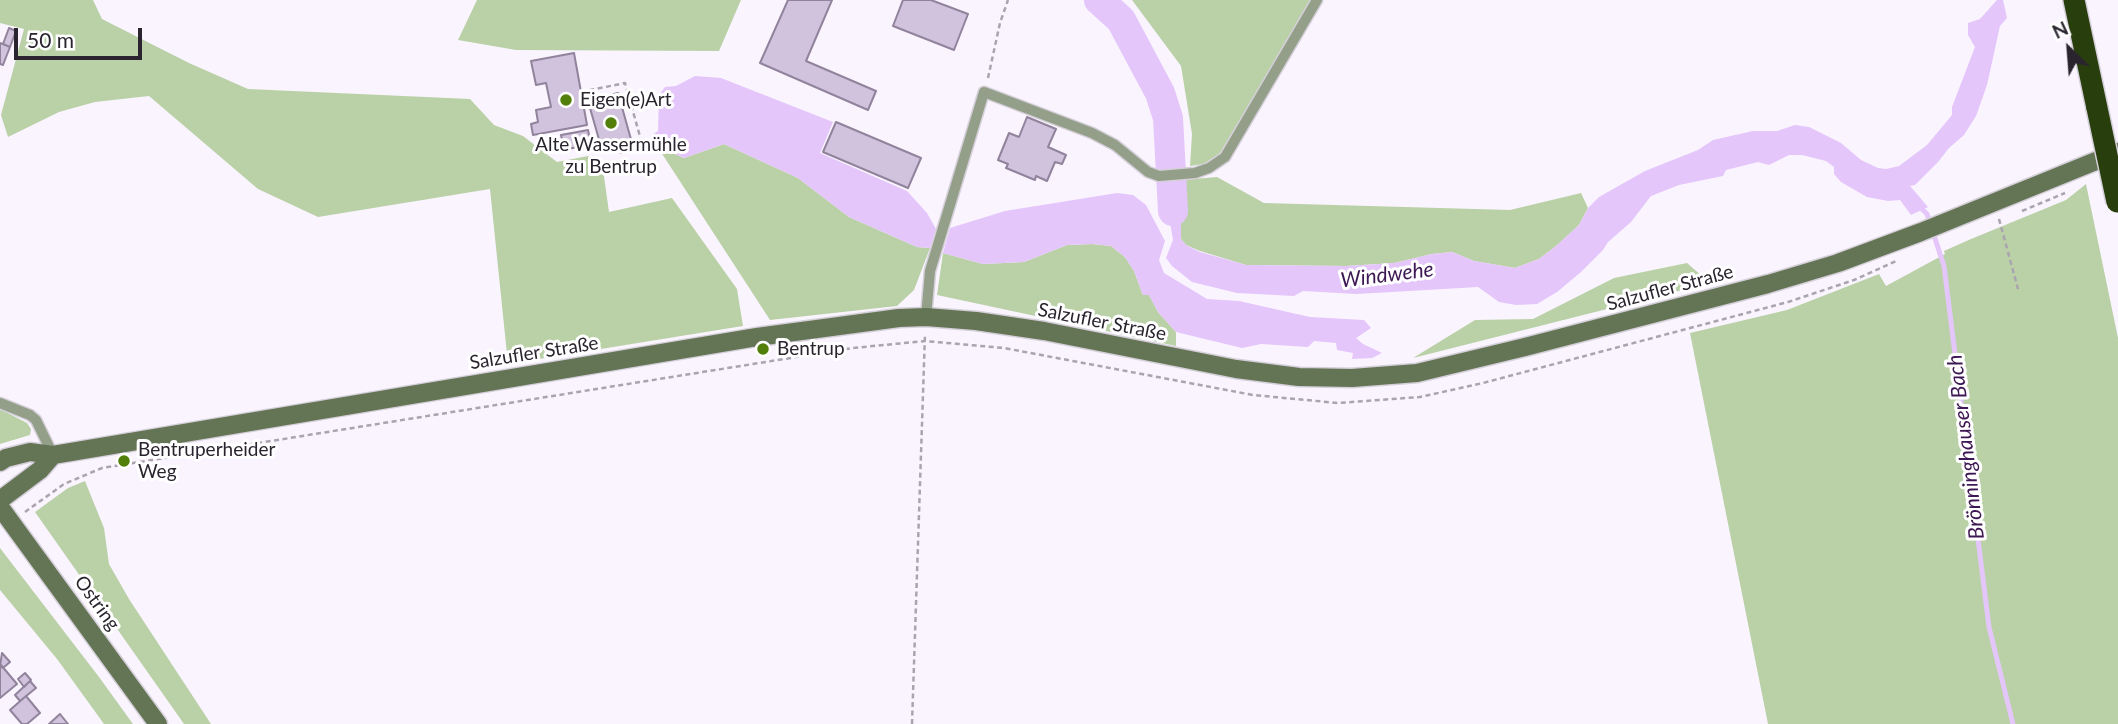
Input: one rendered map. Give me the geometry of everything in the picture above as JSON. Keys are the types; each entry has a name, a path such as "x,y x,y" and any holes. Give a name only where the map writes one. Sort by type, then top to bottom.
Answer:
{"highway":[{"path":"2074,0 2118,204"}],"main road":[{"name":"Salzufler Straße","path":"0,462 30,452 53,455 873,320 926,317 976,321 1044,331 1236,369 1299,377 1352,378 1417,373 1525,348 1838,263 2118,152"},
{"path":"0,499 40,470 53,455"},
{"name":"Ostring","path":"0,507 158,724"}],"lane":[{"path":"926,317 930,271 984,92 1092,133 1115,145 1148,172 1159,176 1195,173 1209,168 1225,157 1317,0"},
{"path":"0,403 36,420 53,455"}],"path":[{"path":"984,92 1008,0"},
{"path":"581,92 625,83 641,140"},
{"path":"1993,203 2018,289"},
{"path":"36,503 72,479 102,468 853,348 925,341 1004,348 1253,395 1338,403 1420,397 1483,383 1788,302 1854,280 1901,259"},
{"path":"912,724 926,317"}],"green space":[{"path":"0,0 93,0 102,19 248,89 470,99 494,125 523,136 557,162 588,156 602,162 609,212 672,198 737,289 743,326 508,364 490,189 318,217 258,189 149,96 95,102 59,112 8,137 1,115 24,29 0,23"},
{"path":"477,0 741,0 719,51 516,50 458,40"},
{"path":"1132,0 1311,0 1220,153 1204,164 1190,166 1192,134 1181,66"},
{"path":"724,144 798,178 849,217 917,247 930,248 914,290 897,306 770,320 657,146 684,158"},
{"path":"1217,177 1264,203 1510,210 1581,193 1588,208 1579,225 1556,246 1539,259 1515,268 1474,261 1452,252 1394,263 1346,266 1246,265 1200,251 1186,245 1181,239 1181,180"},
{"path":"2086,184 2118,338 2118,724 1768,724 1690,333 1787,310 1879,274 1886,286 1945,254 1944,251 2066,200"},
{"path":"1067,245 1111,246 1125,257 1134,271 1143,295 1149,295 1158,312 1176,332 1176,346 937,295 943,253 983,264 1024,262"},
{"path":"1687,263 1710,283 1413,358 1475,320 1533,319 1614,278"},
{"path":"0,409 27,423 31,429 30,435 0,444"},
{"path":"85,481 104,528 109,564 211,724 184,724 35,512 68,488"},
{"path":"0,548 133,724 104,724 57,659 0,590"}],"water":[{"path":"1997,0 2003,0 2007,18 2000,26 1987,85 1976,116 1964,135 1915,185 1910,186 1928,207 1911,215 1900,200 1867,197 1841,182 1834,174 1834,167 1826,161 1789,155 1769,165 1758,162 1726,170 1723,176 1679,185 1651,196 1631,222 1608,242 1581,272 1537,304 1516,305 1499,302 1478,287 1357,294 1303,291 1294,296 1237,293 1192,282 1166,258 1173,240 1163,181 1181,180 1181,239 1186,245 1200,252 1246,265 1346,266 1394,263 1452,252 1474,261 1515,268 1539,259 1556,246 1579,225 1588,208 1599,197 1645,171 1698,150 1713,140 1753,131 1777,131 1795,125 1809,127 1841,143 1861,160 1878,168 1899,166 1927,145 1952,115 1952,107 1975,47 1968,35 1968,23 1980,19"},
{"path":"695,76 721,78 833,122 820,153 907,191 927,213 936,229 930,248 917,247 849,217 798,178 724,144 684,158 657,146 652,135 658,131 659,95 665,87 676,86"},
{"path":"1117,193 1133,195 1146,205 1165,241 1159,260 1164,273 1207,299 1239,301 1310,317 1364,320 1371,328 1356,338 1382,353 1372,358 1352,359 1353,353 1337,350 1336,343 1314,341 1308,347 1261,344 1242,348 1176,332 1158,312 1149,295 1143,295 1134,271 1125,257 1111,246 1067,245 1024,262 983,264 943,253 950,228 1005,211"}],"building":[{"path":"788,0 832,0 806,61 876,91 868,110 760,63"},
{"path":"903,0 931,0 968,14 954,50 893,26"},
{"path":"9,28 16,31 10,47 3,44"},
{"path":"0,43 10,47 3,65 0,64"},
{"name":"Eigen(e)Art","path":"574,53 587,125 533,135 531,124 538,122 536,110 551,107 546,83 536,85 531,61"},
{"name":"Alte Wassermühle zu Bentrup","path":"618,93 634,150 621,153 619,145 602,150 588,101"},
{"path":"1027,117 1056,129 1048,147 1066,155 1062,164 1055,162 1047,181 1036,176 1035,180 1006,168 1008,164 998,160 1009,133 1019,137"},
{"path":"836,122 921,158 908,188 823,152"},
{"path":"588,130 591,144 564,150 561,135"},
{"path":"2,653 10,662 3,668 0,666"},
{"path":"0,666 17,684 0,698"},
{"path":"25,673 31,680 24,687 18,679"},
{"path":"30,681 36,688 20,701 15,695"},
{"path":"26,696 40,713 27,724 22,724 10,710"},
{"path":"60,714 68,724 49,724"}],"waterway":[{"name":"Windwehe","path":"1099,0 1121,20 1160,93 1168,118 1173,211"},
{"name":"Brönninghauser Bach","path":"1918,205 1927,214 1944,266 1989,627 2013,724"}],"place":[{"name":"Eigen(e)Art","path":"566,100"},
{"name":"Alte Wassermühle zu Bentrup","path":"611,123"},
{"name":"Bentrup","path":"763,349"},
{"name":"Bentruperheider Weg","path":"124,461"}]}
